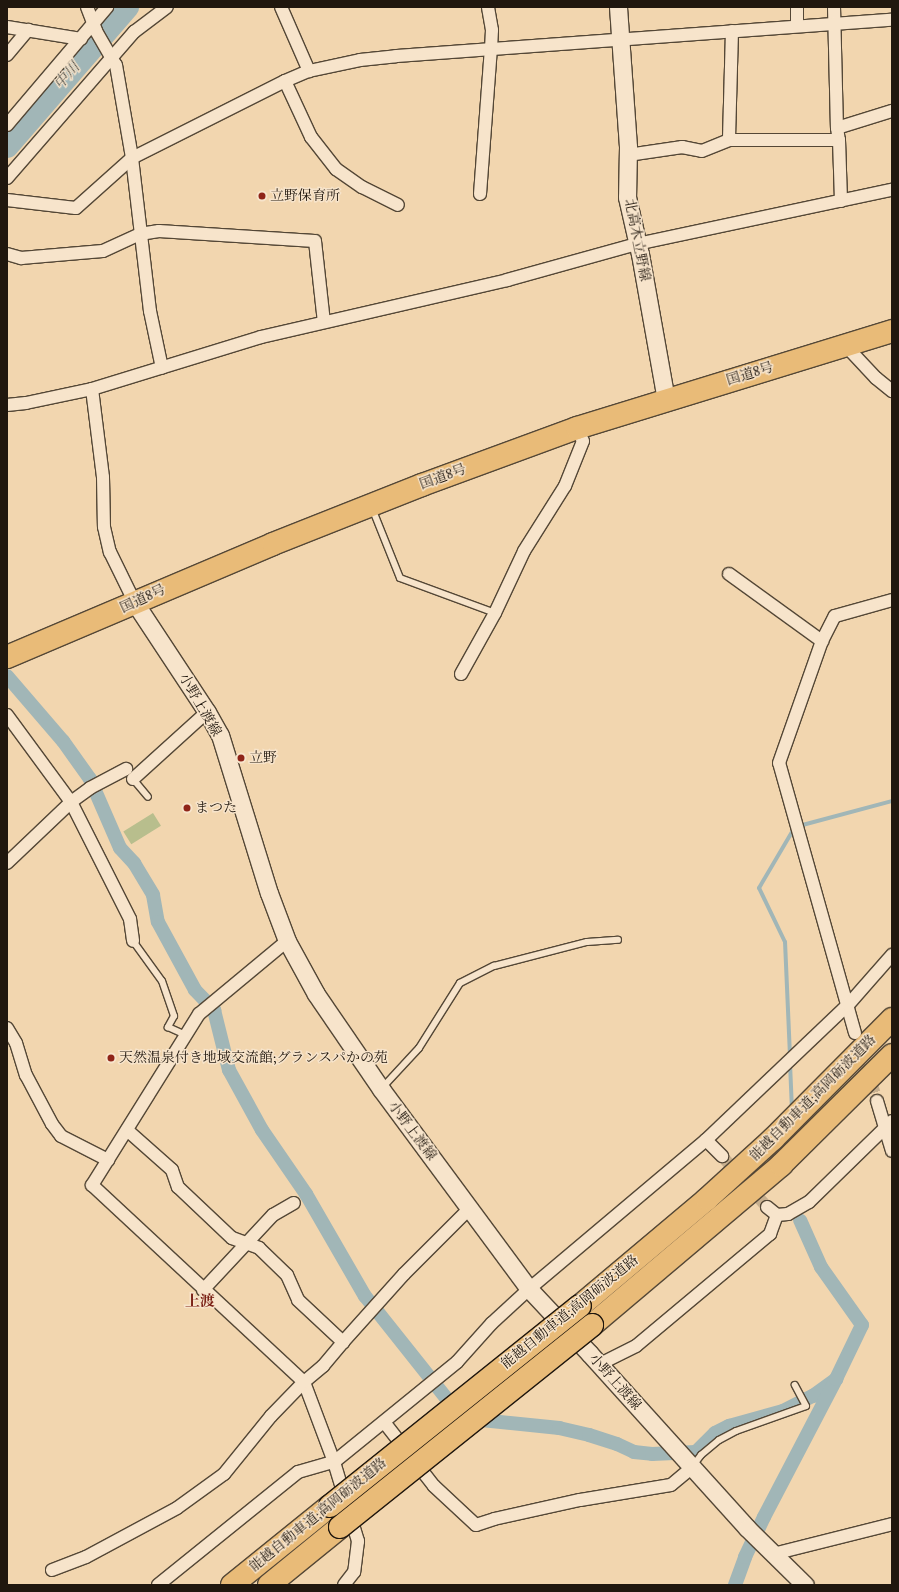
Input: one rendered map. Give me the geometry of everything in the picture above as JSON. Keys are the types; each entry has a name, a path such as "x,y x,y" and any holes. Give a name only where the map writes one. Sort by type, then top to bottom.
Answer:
{"highway":[{"name":"国道8号","path":"7,657 266,547 371,505 578,428 892,331"},
{"name":"能越自動車道;高岡砺波道路","path":"232,1585 580,1306 707,1199 773,1139 892,1019"},
{"name":"能越自動車道;高岡砺波道路","path":"269,1585 592,1325 781,1165 892,1055"}],"main road":[{"name":"北高木立野線","path":"618,7 628,155 627,197 638,244 666,400"},
{"name":"小野上渡線","path":"135,602 207,712 220,735 269,893 287,941 316,994 381,1089 529,1289 600,1364 691,1468 747,1528 805,1585"}],"street":[{"path":"88,7 95,27 116,65 132,158 150,311 162,368"},
{"path":"7,125 81,39 95,27 108,7"},
{"path":"7,178 110,54 134,32 166,7"},
{"path":"281,7 309,71"},
{"path":"480,194 492,30 488,7"},
{"path":"797,7 797,26"},
{"path":"834,7 837,128 842,201"},
{"path":"7,200 76,208 132,158 285,81 309,71 360,60 396,56 892,20"},
{"path":"7,27 81,39"},
{"path":"7,55 28,30"},
{"path":"729,140 732,31"},
{"path":"285,81 311,137 336,169 362,187 398,205"},
{"path":"837,128 892,111"},
{"path":"628,155 682,147 702,151 729,140 839,140"},
{"path":"7,405 92,389 261,337 508,280 638,244 892,190"},
{"path":"7,254 21,258 103,251 140,234 159,231 315,241 324,322"},
{"path":"845,345 876,378 892,391"},
{"path":"92,389 103,477 104,527 110,552 135,602"},
{"path":"461,674 495,613 524,551 565,486 583,440 578,428"},
{"path":"729,574 822,641"},
{"path":"855,1033 779,763 822,641 835,616 892,600"},
{"path":"133,779 207,712"},
{"path":"9,722 71,802 130,919 133,941"},
{"path":"8,861 71,802 93,786 126,769"},
{"path":"287,941 199,1014 92,1185 304,1382 334,1462 358,1541 354,1572 344,1585"},
{"path":"158,1585 298,1472 334,1462 457,1362 492,1323 529,1289 706,1140 848,1005 892,955"},
{"path":"7,1028 16,1043 26,1074 38,1101 61,1136 108,1160"},
{"path":"877,1101 889,1124 892,1151"},
{"path":"767,1207 777,1215 788,1214 809,1202 889,1124"},
{"path":"127,1130 172,1170 178,1187 232,1238 259,1248 287,1274 298,1300 343,1342"},
{"path":"706,1140 722,1156"},
{"path":"204,1290 273,1215 294,1203"},
{"path":"52,1570 86,1557 177,1508 224,1474 271,1416 304,1382 323,1366 404,1274 470,1208"},
{"path":"600,1364 636,1346 770,1234 777,1215"},
{"path":"384,1422 434,1486 476,1525 494,1519 580,1500 671,1485 691,1468"},
{"path":"773,1554 892,1524"}],"lane":[{"path":"371,505 400,578 495,613"},
{"path":"133,779 148,797"},
{"path":"381,1089 418,1048 460,983 494,966 587,942 618,940"},
{"path":"133,941 162,981 174,1016 168,1027 186,1035"},
{"path":"691,1468 701,1455 719,1440 736,1431 806,1406 795,1385"}],"green space":[{"path":"153,813 161,826 131,844 123,832"}],"waterway":[{"name":"中川","path":"7,146 127,7"},
{"path":"7,676 63,741 90,779 120,848 134,863 153,895 158,922 195,990 214,1010 229,1070 262,1130 306,1194 365,1296 462,1418 559,1428 589,1435 617,1444 634,1452 652,1454 696,1452 715,1433 729,1426 783,1411 813,1396 836,1379"},
{"path":"790,1056 785,942 759,888 795,827 892,801"},
{"path":"790,1063 792,1110"},
{"path":"735,1585 745,1557 764,1517 836,1379 862,1325 821,1267 800,1220"}],"tunnel":[{"path":"860,1047 877,1101"},
{"path":"722,1156 767,1207"}],"place":[{"name":"立野保育所","path":"262,196"},
{"name":"立野","path":"241,758"},
{"name":"まつた","path":"187,808"},
{"name":"天然温泉付き地域交流館;グランスパかの苑","path":"111,1058"}],"district":[{"name":"上渡","path":"200,1302"}]}
